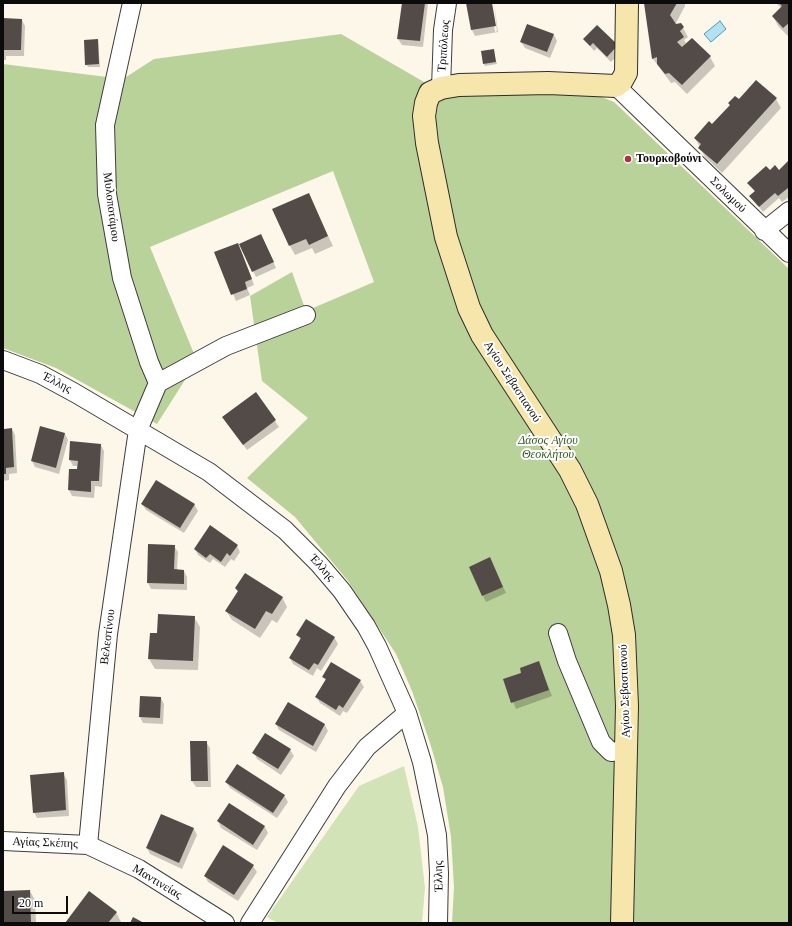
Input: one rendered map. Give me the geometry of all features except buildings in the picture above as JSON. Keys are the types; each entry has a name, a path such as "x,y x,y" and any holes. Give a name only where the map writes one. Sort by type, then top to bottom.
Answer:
{"street":[{"name":"Μυλοποτάμου","path":"132,3 105,126 107,194 122,278 149,362 158,384"},
{"name":"Τριπόλεως","path":"441,88 443,30 447,3"},
{"path":"441,88 461,85 548,83 616,86 621,82 626,72 627,3"},
{"name":"Σολωμού","path":"616,86 764,231 789,253"},
{"name":"Αγίου Σεβαστιανού","path":"441,88 428,95 424,121 446,237 469,308 482,335 570,470 587,504 600,536 611,571 624,635 627,706 622,923"},
{"path":"764,231 789,211"},
{"path":"158,384 226,346 306,315"},
{"name":"Έλλης","path":"3,360 54,381 209,472 285,530 319,564 342,591 366,626 387,666 407,713 422,762 437,835 439,873 438,923"},
{"name":"Βελεστίνου","path":"88,845 108,634 138,430 158,384"},
{"path":"558,633 567,661 601,742 611,752 627,750"},
{"path":"250,923 337,786 367,747 407,713"},
{"name":"Αγίας Σκέπης","path":"3,842 88,845"},
{"name":"Μαντινείας","path":"88,845 139,869 225,923"}],"green space":[{"name":"Δάσος Αγίου Θεοκλήτου","path":"341,34 450,97 470,93 594,94 614,102 789,269 789,923 452,923 454,887 451,837 443,787 412,691 396,654 348,581 295,517 247,478 308,418 262,381 250,296 292,272 306,311 374,282 333,171 150,247 197,361 157,424 56,368 3,348 3,64 123,79 154,59"},
{"path":"404,766 418,827 425,888 422,923 278,923 267,917 359,786"}],"water":[{"path":"720,21 726,29 711,42 704,34"}],"place":[{"name":"Τουρκοβούνι","path":"628,159"}]}
